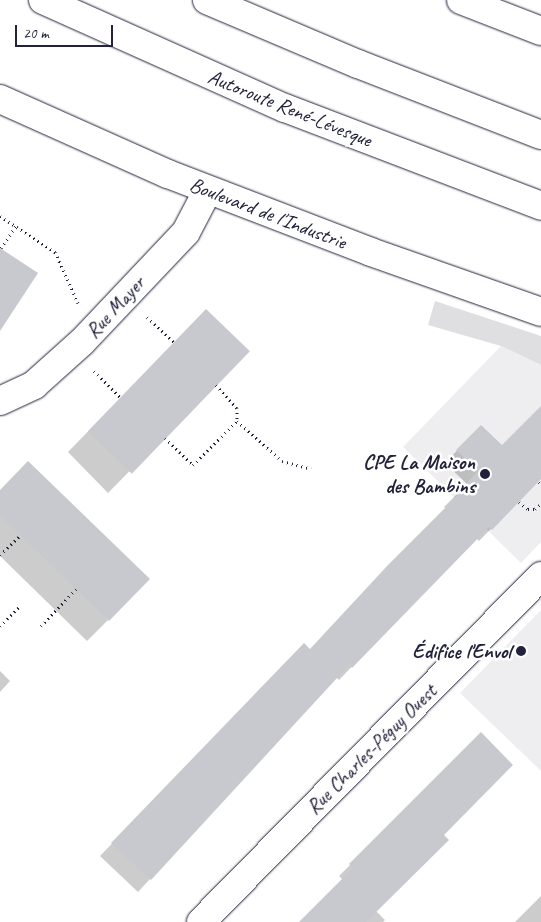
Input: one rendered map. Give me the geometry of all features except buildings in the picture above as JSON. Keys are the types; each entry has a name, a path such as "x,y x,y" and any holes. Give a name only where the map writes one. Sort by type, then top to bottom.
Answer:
{"main road":[{"name":"Autoroute René-Lévesque","path":"43,0 158,53 285,108 541,206"},
{"path":"207,0 350,60 541,135"},
{"path":"461,0 541,31"},
{"name":"Boulevard de l'Industrie","path":"0,99 208,190 379,256 541,312"},
{"name":"Rue Mayer","path":"0,400 34,385 91,332 186,232 208,190"},
{"name":"Rue Charles-Péguy Ouest","path":"201,922 541,576"}],"path":[{"path":"0,216 55,252 91,332"},
{"path":"1,248 16,226"},
{"path":"125,296 174,342"},
{"path":"72,351 120,397"},
{"path":"165,438 193,464 237,421 237,408 216,385"},
{"path":"237,421 282,461 311,468"},
{"path":"519,502 528,509 535,509 541,504"},
{"path":"0,556 21,535"},
{"path":"41,626 76,589"},
{"path":"0,626 20,606"}],"shaded area":[{"path":"435,301 541,336 541,365 501,346 428,325"},
{"name":"CPE La Maison des Bambins","path":"501,346 541,365 541,542 521,563 403,447"},
{"name":"Édifice l'Envol","path":"541,610 541,771 460,693"}],"place":[{"name":"CPE La Maison des Bambins","path":"485,474"},
{"name":"Édifice l'Envol","path":"521,651"}]}
